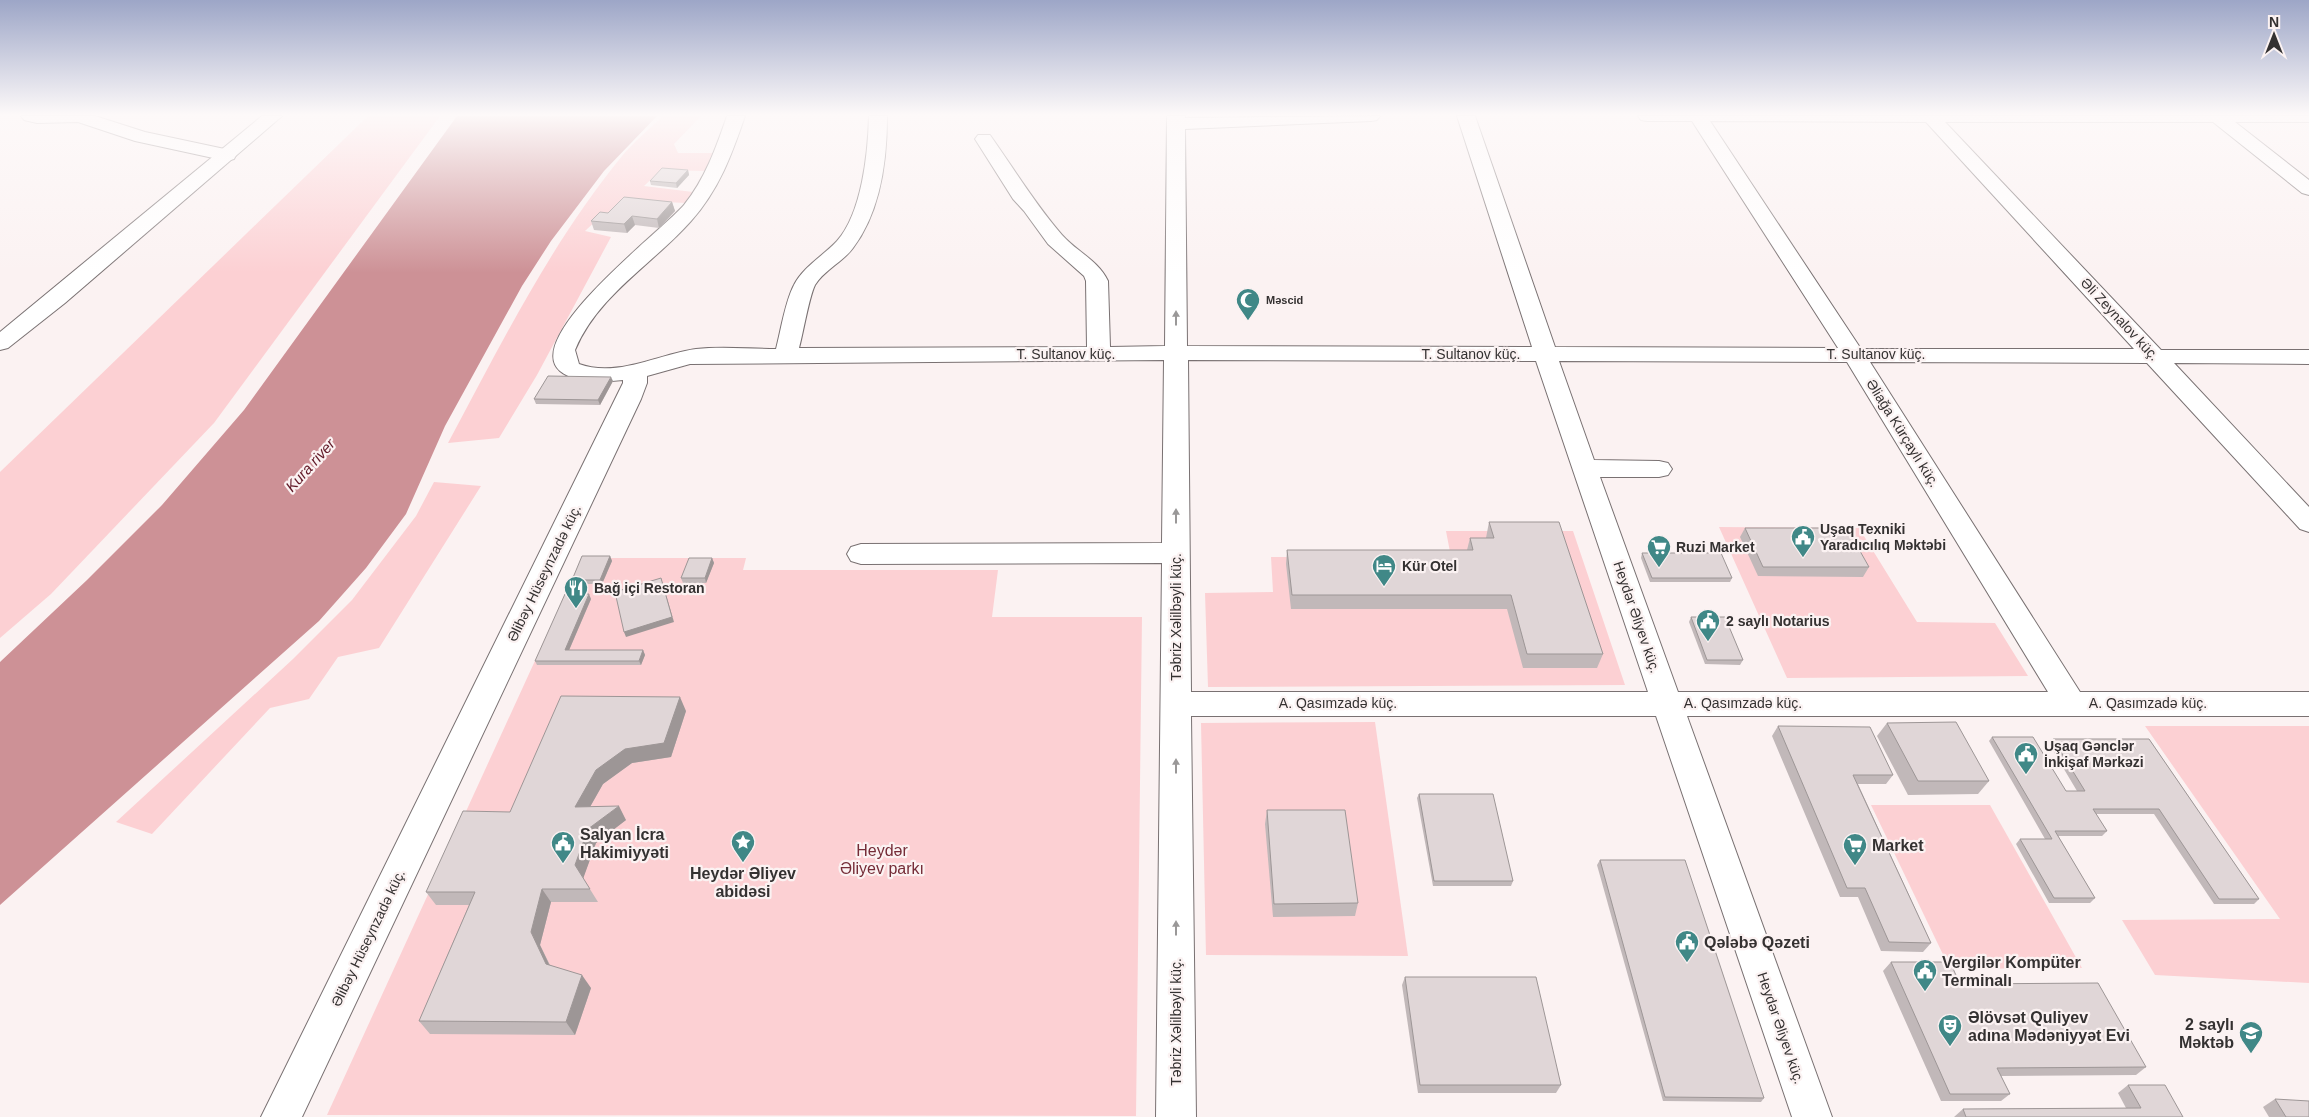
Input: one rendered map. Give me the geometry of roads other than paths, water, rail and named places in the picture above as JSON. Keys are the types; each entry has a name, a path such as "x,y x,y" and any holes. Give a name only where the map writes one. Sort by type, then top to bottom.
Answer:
{"street":[{"path":"0,343 57,298 211,168"},
{"path":"635,372 602,374 577,372 566,364 563,354 569,334 592,303 680,221 705,191 717,168"},
{"path":"786,356 804,286 810,276 845,245 856,232 862,215 872,168"},
{"path":"1003,168 1020,195 1026,200 1060,246 1094,274 1097,281 1099,354"},
{"name":"Təbriz Xəlilbəyli küç.","path":"1176,168 1176,1117"},
{"name":"Heydər Əliyev küç.","path":"1483,168 1584,468 1812,1117"},
{"name":"Əliağa Kürçaylı küç.","path":"1731,168 1853,354 2071,703"},
{"name":"Əli Zeynalov küç.","path":"1979,168 2309,523"},
{"path":"2282,168 2309,189"},
{"name":"T. Sultanov küç.","path":"635,372 678,359 698,356 1176,353 2309,357"},
{"name":"Əlibəy Hüseynzadə küç.","path":"281,1117 629,399 635,383 635,372"},
{"path":"1584,468 1659,469"},
{"path":"861,554 1176,553"},
{"name":"A. Qasımzadə küç.","path":"1176,704 1667,702 2309,704"}],"water":[{"name":"Kura river","path":"419,168 607,168 551,241 522,286 445,426 406,514 366,568 319,621 0,905 0,662 87,580 162,505 244,410"}],"place":[{"name":"Məscid","path":"1248,321"},
{"name":"Uşaq Texniki Yaradıcılıq Məktəbi","path":"1803,558"},
{"name":"Ruzi Market","path":"1659,568"},
{"name":"Kür Otel","path":"1384,587"},
{"name":"Bağ içi Restoran","path":"576,609"},
{"name":"2 saylı Notarius","path":"1708,642"},
{"name":"Uşaq Gənclər İnkişaf Mərkəzi","path":"2026,775"},
{"name":"Heydər Əliyev abidəsi","path":"743,863"},
{"name":"Salyan İcra Hakimiyyəti","path":"563,864"},
{"name":"Market","path":"1855,866"},
{"name":"Qələbə Qəzeti","path":"1687,963"},
{"name":"Vergilər Kompüter Terminalı","path":"1925,992"},
{"name":"Əlövsət Quliyev adına Mədəniyyət Evi","path":"1950,1047"},
{"name":"2 saylı Məktəb","path":"2251,1054"}],"park label":[{"name":"Heydər Əliyev parkı","path":"882,859"}]}
